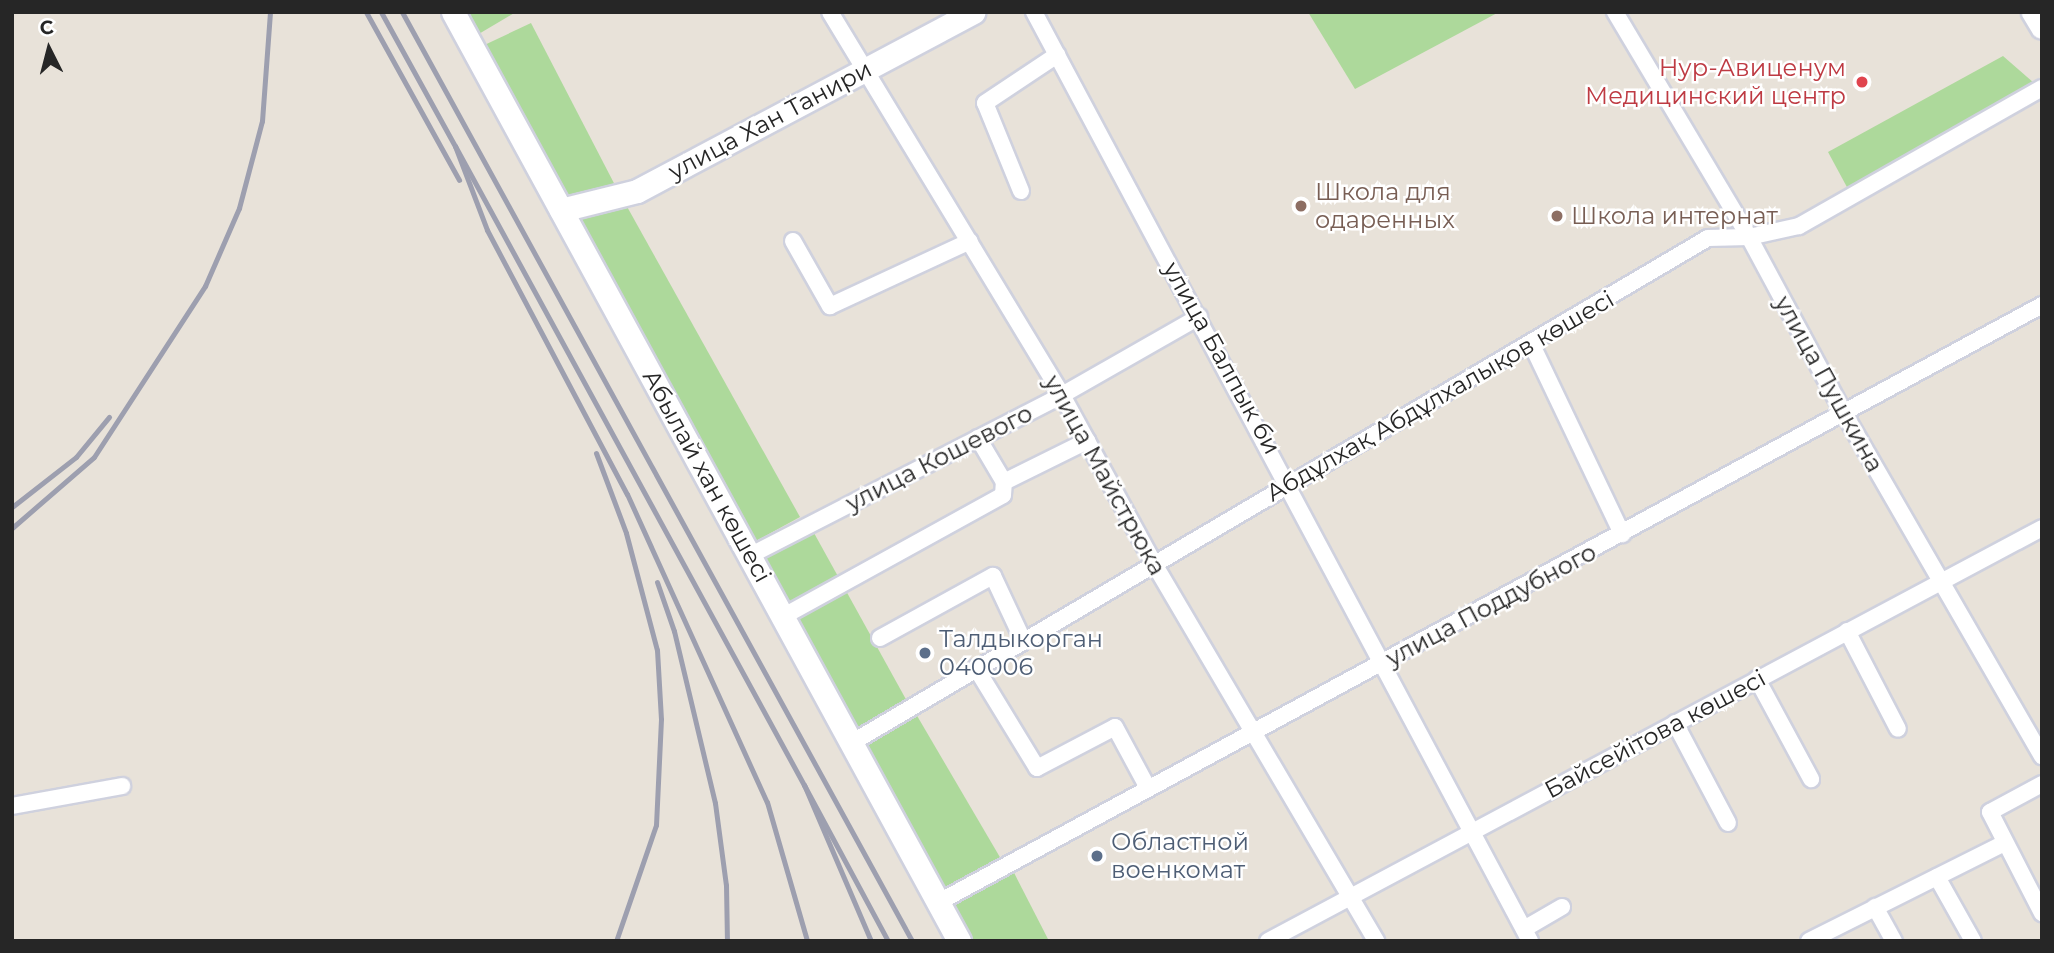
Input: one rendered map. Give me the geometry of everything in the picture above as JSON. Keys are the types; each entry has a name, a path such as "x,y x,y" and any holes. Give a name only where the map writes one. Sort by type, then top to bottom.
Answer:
{"main road":[{"name":"Абылай хан көшесі","path":"453,12 959,941"},
{"name":"улица Хан Танири","path":"561,210 637,191 973,12"},
{"path":"2033,12 2042,27"}],"street":[{"name":"улица Майстрюка","path":"830,12 1062,395 1153,562 1376,941"},
{"name":"улица Балпык би","path":"1034,12 1290,484 1527,935 1562,907"},
{"name":"улица Пушкина","path":"1615,12 1749,237 1844,415 2042,756"},
{"path":"1021,191 985,103 1057,55"},
{"name":"Абдұлхақ Абдұлхалықов көшесі","path":"853,742 1153,562 1708,238 1749,237 1799,226 2042,88"},
{"path":"793,241 830,306 970,241"},
{"name":"улица Поддубного","path":"939,902 1844,415 2042,305"},
{"name":"улица Кошевого","path":"751,555 1062,395 1199,317"},
{"path":"1531,343 1622,534"},
{"path":"784,616 1003,495 1004,482 978,438"},
{"path":"1004,482 1087,441"},
{"name":"Байсейітова көшесі","path":"1268,941 2042,527"},
{"path":"880,638 993,576 1023,640"},
{"path":"1847,631 1898,729"},
{"path":"976,668 1037,768 1115,727 1148,789"},
{"path":"1757,679 1811,779"},
{"path":"1675,723 1728,823"},
{"path":"2042,784 1990,812 2042,913"},
{"path":"12,806 122,786"},
{"path":"1809,941 2006,843"},
{"path":"1937,877 1973,941"},
{"path":"1875,907 1894,941"}],"green space":[{"path":"458,12 516,12 472,38"},
{"path":"1308,12 1499,12 1355,89"},
{"path":"531,23 617,189 562,201 478,48"},
{"path":"2003,56 2034,83 1848,189 1828,152"},
{"path":"625,203 800,517 754,542 574,216"},
{"path":"814,533 908,703 854,731 759,556"},
{"path":"916,714 1001,859 941,894 861,746"},
{"path":"1009,863 1049,941 965,941 945,905"}],"railway":[{"path":"12,528 94,457 205,286 239,208 262,121 270,12"},
{"path":"366,12 459,180"},
{"path":"381,12 455,146"},
{"path":"402,12 912,941"},
{"path":"804,785 455,146 487,230 627,494 767,802 807,941"},
{"path":"12,507 76,457 109,417"},
{"path":"596,453 626,533 657,650 661,719 656,825 616,941"},
{"path":"657,582 674,631 715,803 726,885 727,941"},
{"path":"871,941 804,785 888,941"}],"place":[{"name":"Нур-Авиценум Медицинский центр","path":"1862,82"},
{"name":"Школа для одаренных","path":"1301,206"},
{"name":"Школа интернат","path":"1557,216"},
{"name":"Талдыкорган 040006","path":"925,653"},
{"name":"Областной военкомат","path":"1097,856"}]}
